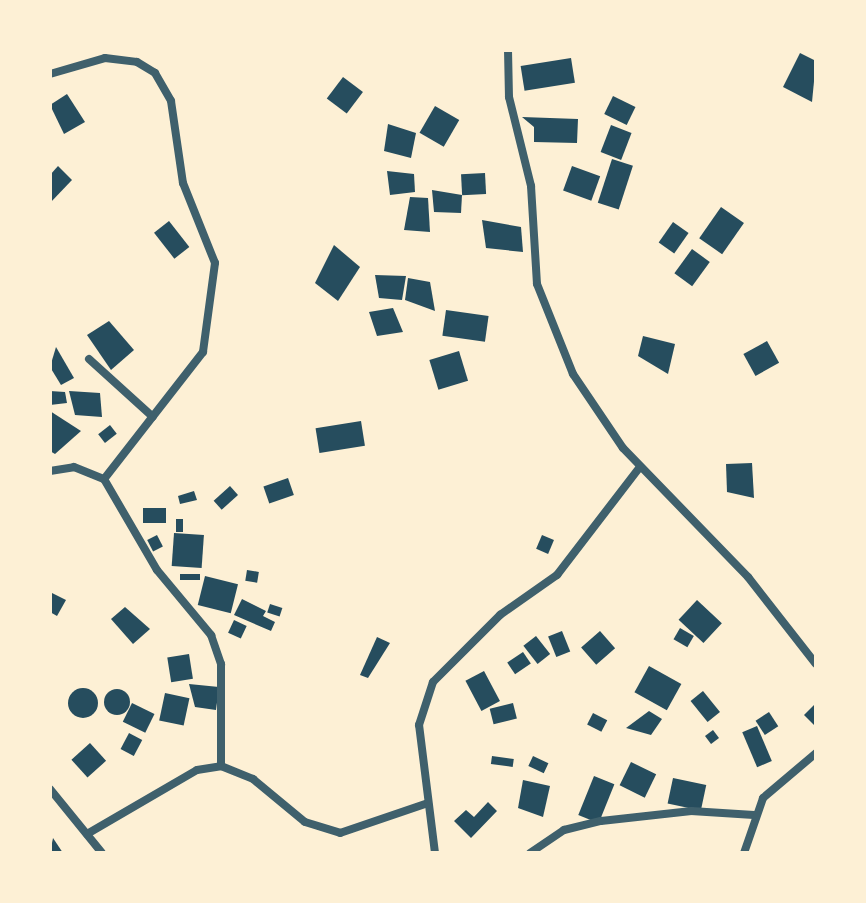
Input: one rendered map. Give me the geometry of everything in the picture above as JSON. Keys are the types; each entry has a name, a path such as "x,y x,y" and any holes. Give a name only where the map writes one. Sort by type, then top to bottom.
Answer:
{"street":[{"path":"508,50 509,97 531,186 538,284 573,374 640,467 748,576 816,664"},
{"path":"50,74 69,64 126,59 155,73 171,101 183,183 215,263 214,302 203,352 104,479"},
{"path":"89,359 154,417"},
{"path":"435,853 419,725 434,682 500,615 557,575 640,467"},
{"path":"50,471 74,468 104,479 157,570 211,635 221,664 221,766"},
{"path":"744,853 754,814 763,798 816,753"},
{"path":"87,834 197,770 221,766 252,779 305,822 340,833 428,803"},
{"path":"52,795 102,853"},
{"path":"530,853 564,830 601,821 691,811 754,814"}],"building":[{"path":"800,53 816,61 812,102 783,87"},
{"path":"571,58 575,83 525,91 521,66"},
{"path":"343,77 363,92 347,114 327,99"},
{"path":"67,94 85,122 64,134 50,105"},
{"path":"613,96 635,107 627,125 604,114"},
{"path":"435,106 459,120 444,147 420,133"},
{"path":"522,117 578,119 577,143 534,142 534,127"},
{"path":"388,124 416,133 411,158 384,151"},
{"path":"611,125 632,133 621,160 601,152"},
{"path":"612,159 633,166 619,210 598,203"},
{"path":"58,166 72,180 50,203 50,175"},
{"path":"572,166 600,176 591,201 563,190"},
{"path":"387,171 414,174 415,192 390,195"},
{"path":"485,173 486,194 462,195 461,174"},
{"path":"432,190 462,195 461,213 434,212"},
{"path":"410,197 428,198 430,232 404,230"},
{"path":"721,207 744,223 722,254 699,238"},
{"path":"482,220 521,227 523,252 486,248"},
{"path":"169,221 189,247 174,259 154,233"},
{"path":"673,222 689,233 674,253 659,242"},
{"path":"334,245 360,267 338,301 315,283"},
{"path":"692,249 710,262 692,286 674,273"},
{"path":"375,275 406,276 402,300 379,298"},
{"path":"408,278 430,282 435,311 405,300"},
{"path":"393,308 403,332 377,336 369,312"},
{"path":"446,310 489,316 485,342 442,336"},
{"path":"109,321 134,350 111,370 87,335"},
{"path":"643,336 675,344 668,374 638,356"},
{"path":"767,341 779,363 756,376 743,354"},
{"path":"56,347 74,378 61,385 50,367"},
{"path":"459,351 468,381 438,390 429,360"},
{"path":"50,391 65,392 67,403 50,405"},
{"path":"69,391 100,393 102,417 75,415"},
{"path":"50,411 81,431 55,454 50,451"},
{"path":"361,421 365,446 319,453 316,428"},
{"path":"110,425 117,434 105,443 98,434"},
{"path":"752,463 754,498 727,492 726,464"},
{"path":"288,478 294,495 269,503 263,486"},
{"path":"230,486 238,495 222,510 214,501"},
{"path":"194,491 197,500 180,504 178,496"},
{"path":"143,508 166,508 166,523 143,523"},
{"path":"176,519 183,519 183,532 176,532"},
{"path":"174,533 204,535 202,568 172,566"},
{"path":"157,535 163,547 153,552 147,540"},
{"path":"542,535 554,540 548,554 536,549"},
{"path":"247,570 259,572 257,583 245,581"},
{"path":"180,574 200,574 200,580 180,580"},
{"path":"205,576 238,584 231,613 198,605"},
{"path":"50,592 66,600 57,616 50,612"},
{"path":"242,599 266,611 263,616 275,622 271,631 234,615"},
{"path":"697,600 722,623 703,643 679,620"},
{"path":"270,604 282,608 280,617 267,613"},
{"path":"125,607 150,629 133,644 111,619"},
{"path":"234,620 247,626 241,639 228,633"},
{"path":"680,628 694,636 687,647 674,639"},
{"path":"562,631 570,651 556,657 548,637"},
{"path":"600,631 615,648 596,665 581,647"},
{"path":"536,636 550,654 538,664 523,646"},
{"path":"377,637 390,643 368,678 360,675"},
{"path":"523,652 531,664 515,674 507,663"},
{"path":"189,654 193,679 171,682 167,657"},
{"path":"649,666 681,684 667,710 634,692"},
{"path":"484,671 500,701 481,711 465,681"},
{"path":"189,684 219,687 216,710 195,707"},
{"path":"83,688 94,692 98,703 94,714 83,718 72,714 68,703 72,692"},
{"path":"117,689 126,693 130,702 126,711 117,715 108,711 104,702 108,693"},
{"path":"703,691 720,712 708,722 691,701"},
{"path":"165,693 189,698 184,726 159,720"},
{"path":"132,703 154,714 145,733 123,722"},
{"path":"513,703 517,719 494,724 490,709"},
{"path":"816,703 816,727 804,715"},
{"path":"649,711 662,719 651,735 626,728"},
{"path":"769,712 778,726 765,735 756,721"},
{"path":"593,713 607,720 601,732 587,725"},
{"path":"757,726 772,761 757,767 742,732"},
{"path":"713,730 719,738 711,744 705,736"},
{"path":"129,733 142,740 134,756 121,749"},
{"path":"90,743 106,761 87,778 71,760"},
{"path":"492,756 514,759 513,767 491,764"},
{"path":"533,756 548,763 544,773 528,766"},
{"path":"631,762 656,774 645,798 620,785"},
{"path":"594,776 614,784 599,823 578,815"},
{"path":"673,778 706,785 701,811 668,803"},
{"path":"523,780 550,786 543,817 518,808"},
{"path":"488,802 497,811 471,838 454,821 466,810 474,817"},
{"path":"53,838 63,853 50,853"}]}
